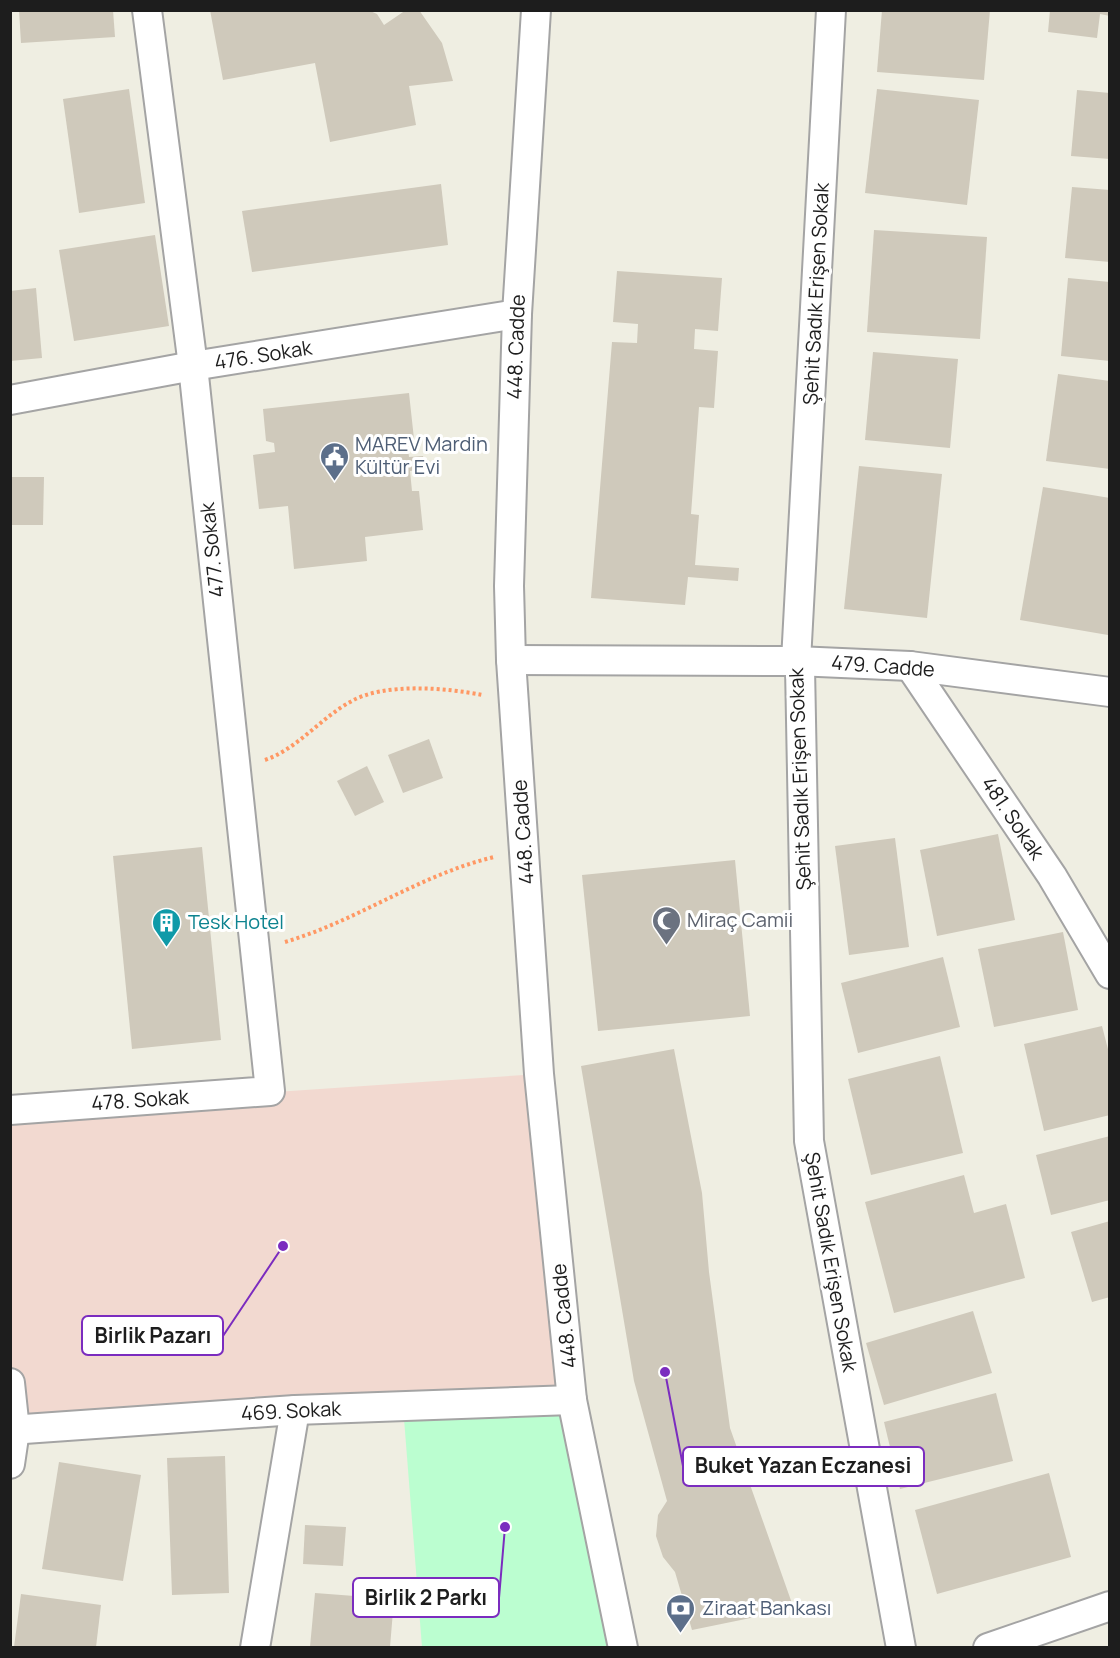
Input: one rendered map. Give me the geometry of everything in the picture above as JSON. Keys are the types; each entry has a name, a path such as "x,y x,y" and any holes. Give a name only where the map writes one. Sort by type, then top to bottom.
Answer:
{"street":[{"name":"477. Sokak","path":"147,10 193,366 270,1090"},
{"name":"448. Cadde","path":"536,10 517,314 509,586 511,660 539,1074 572,1400 623,1647"},
{"name":"Şehit Sadık Erişen Sokak","path":"831,10 796,661 800,668 809,1141 901,1647"},
{"name":"476. Sokak","path":"10,400 193,366 517,314"},
{"name":"479. Cadde","path":"511,660 796,661 910,666 1110,692"},
{"name":"481. Sokak","path":"910,666 1052,876 1110,974"},
{"name":"478. Sokak","path":"10,1110 270,1090"},
{"path":"10,1383 13,1430 10,1464"},
{"name":"469. Sokak","path":"13,1430 295,1410 572,1400"},
{"path":"255,1647 295,1410"},
{"path":"988,1647 1110,1606"}],"path":[{"path":"236,767 269,759 351,701 379,692 447,688 514,701"},
{"path":"255,951 306,936 441,873 524,850"}],"shaded area":[{"path":"539,1074 572,1400 15,1430 10,1383 10,1110"}],"green space":[{"path":"572,1400 623,1647 422,1647 403,1406"}],"building":[{"path":"19,10 113,10 115,37 21,43"},
{"path":"210,10 368,10 377,14 384,25 406,10 419,10 442,43 453,81 409,86 416,125 330,142 315,63 223,80"},
{"path":"882,10 990,10 984,80 877,72"},
{"path":"1050,10 1110,10 1110,16 1100,14 1097,38 1048,32"},
{"path":"129,89 145,203 79,213 63,99"},
{"path":"877,89 979,100 967,205 865,193"},
{"path":"1077,90 1110,93 1110,159 1071,156"},
{"path":"441,184 448,245 252,272 242,211"},
{"path":"1072,187 1110,190 1110,262 1065,258"},
{"path":"874,230 987,237 980,339 867,332"},
{"path":"155,235 169,326 74,341 59,250"},
{"path":"617,271 722,278 718,331 695,329 694,349 718,351 714,408 699,407 691,514 699,515 695,565 739,568 738,581 688,577 685,605 591,598 612,342 637,343 638,324 613,322"},
{"path":"1068,278 1110,282 1110,361 1061,356"},
{"path":"36,288 42,358 10,361 10,291"},
{"path":"873,352 958,359 950,448 865,440"},
{"path":"1058,374 1110,381 1110,469 1046,461"},
{"name":"MAREV Mardin Kültür Evi","path":"409,393 414,439 407,440 409,457 423,456 425,469 410,471 412,491 419,491 423,530 365,537 367,561 294,569 288,506 259,509 253,455 275,452 274,443 266,441 263,409"},
{"path":"859,466 942,474 927,618 844,609"},
{"path":"10,477 44,477 43,525 10,525"},
{"path":"1043,487 1110,498 1108,635 1020,620"},
{"path":"429,739 443,778 403,793 388,755"},
{"path":"367,766 384,802 355,816 337,781"},
{"path":"998,834 1015,920 937,936 920,850"},
{"path":"895,838 909,947 849,955 835,846"},
{"name":"Tesk Hotel","path":"202,847 221,1040 132,1049 113,856"},
{"name":"Miraç Camii","path":"735,860 750,1016 598,1031 582,875"},
{"path":"1063,932 1078,1010 994,1027 978,949"},
{"path":"943,957 960,1027 858,1053 841,983"},
{"path":"1102,1026 1110,1057 1110,1115 1044,1131 1024,1044"},
{"path":"674,1049 702,1193 709,1272 730,1428 794,1609 692,1630 675,1572 663,1557 656,1536 658,1515 667,1501 634,1381 581,1066"},
{"path":"940,1056 963,1153 871,1175 848,1079"},
{"path":"1110,1136 1110,1200 1051,1215 1036,1155"},
{"path":"964,1175 974,1213 1006,1204 1025,1278 894,1313 865,1202"},
{"path":"1110,1221 1110,1297 1092,1302 1071,1232"},
{"path":"973,1311 992,1373 884,1405 866,1343"},
{"path":"996,1393 1013,1461 900,1489 884,1422"},
{"path":"225,1456 229,1593 172,1595 167,1458"},
{"path":"59,1462 141,1475 123,1581 42,1569"},
{"path":"1049,1473 1071,1557 937,1594 915,1510"},
{"path":"305,1525 346,1527 343,1566 303,1564"},
{"path":"315,1593 394,1599 390,1647 310,1647"},
{"path":"21,1594 101,1605 96,1647 14,1647"}],"place":[{"name":"MAREV Mardin Kültür Evi","path":"334,482"},
{"name":"Miraç Camii","path":"666,946"},
{"name":"Tesk Hotel","path":"167,948"},
{"name":"Birlik Pazarı","path":"283,1246"},
{"name":"Buket Yazan Eczanesi","path":"665,1372"},
{"name":"Birlik 2 Parkı","path":"505,1527"},
{"name":"Ziraat Bankası","path":"681,1634"}]}
